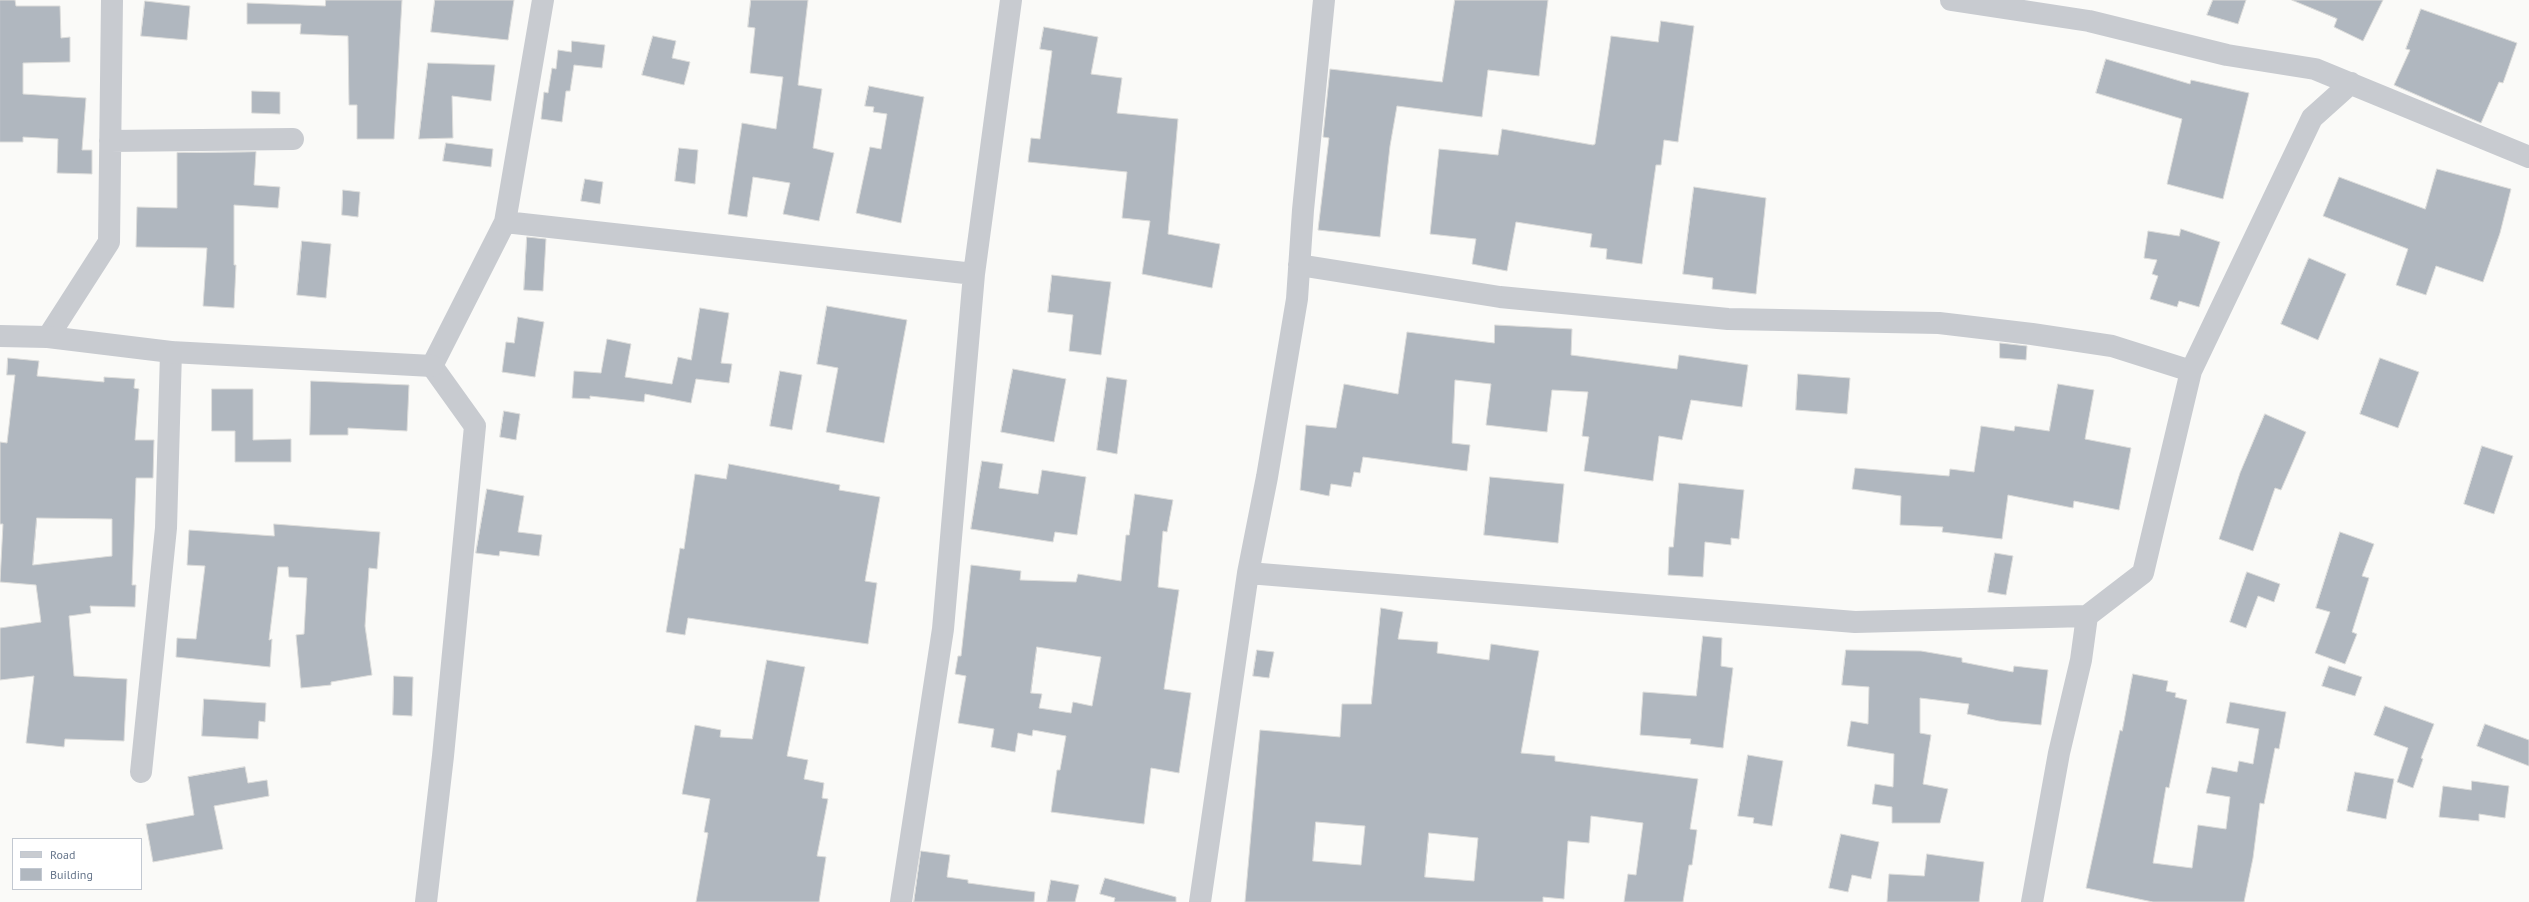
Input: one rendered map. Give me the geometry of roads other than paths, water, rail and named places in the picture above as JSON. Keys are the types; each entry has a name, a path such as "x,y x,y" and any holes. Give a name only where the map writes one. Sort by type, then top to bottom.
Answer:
{"street":[{"path":"48,337 109,242 112,0"},
{"path":"432,366 506,222 543,0"},
{"path":"902,902 943,629 974,274 1011,0"},
{"path":"1200,902 1248,572 1267,477 1297,299 1324,0"},
{"path":"1951,0 2089,21 2226,55 2315,69 2529,157"},
{"path":"1248,572 1855,622 2087,616 2143,573 2191,371 2312,118 2351,84"},
{"path":"110,141 293,139"},
{"path":"506,222 974,274"},
{"path":"1299,265 1500,296 1728,319 1939,323 2008,331 2112,346 2191,371"},
{"path":"0,336 48,337 171,352 432,366"},
{"path":"141,772 166,528 171,352"},
{"path":"426,902 443,756 475,426 432,366"},
{"path":"2032,902 2059,753 2081,660 2087,616"}]}
